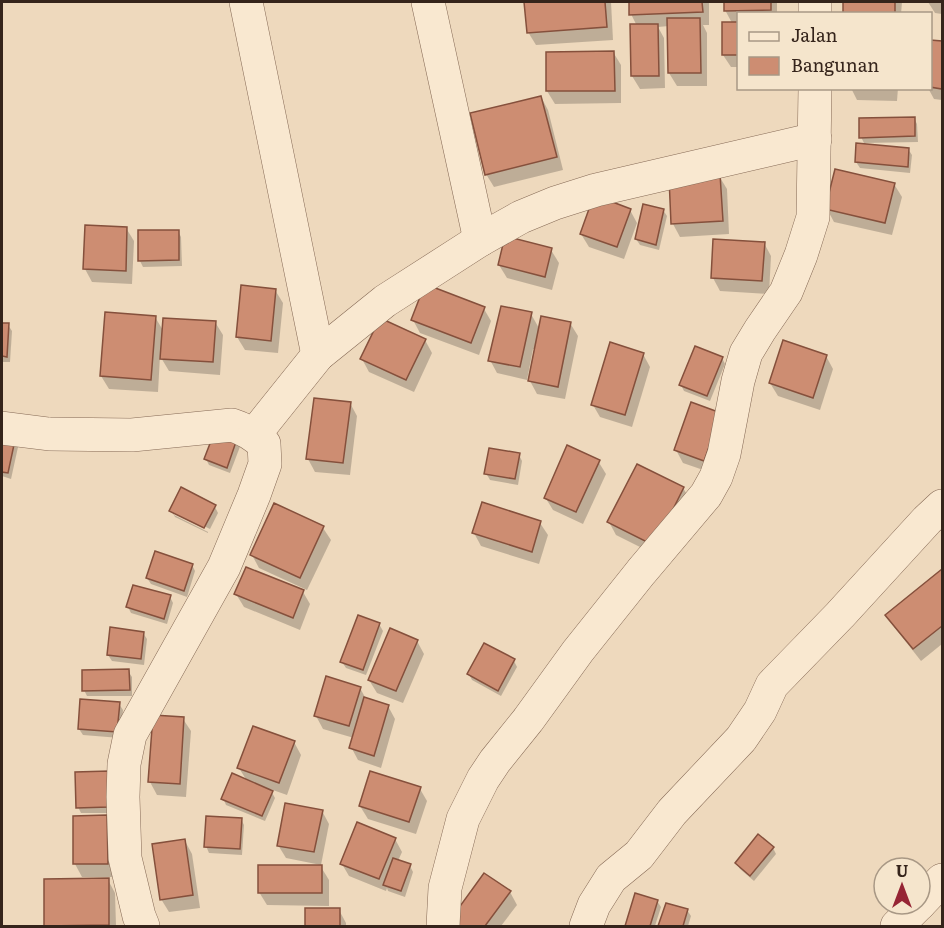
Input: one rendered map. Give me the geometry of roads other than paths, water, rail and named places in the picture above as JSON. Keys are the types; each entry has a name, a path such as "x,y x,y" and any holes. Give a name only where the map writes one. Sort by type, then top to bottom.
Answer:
{"street":[{"path":"246,2 318,356"},
{"path":"428,2 480,240"},
{"path":"443,927 445,888 463,819 483,779 613,607 706,495 716,477 724,454 738,381 746,353 786,292 813,217 815,90"},
{"path":"254,435 318,356 385,301 480,240 521,217 596,190 815,139"},
{"path":"2,428 49,434 132,435 232,425 243,428 264,444 265,464 224,567 130,735 124,764 125,858 143,927"},
{"path":"585,927 594,905 611,878 639,855 672,812 741,739 760,711 772,685 942,506"},
{"path":"897,927 908,916"}]}
